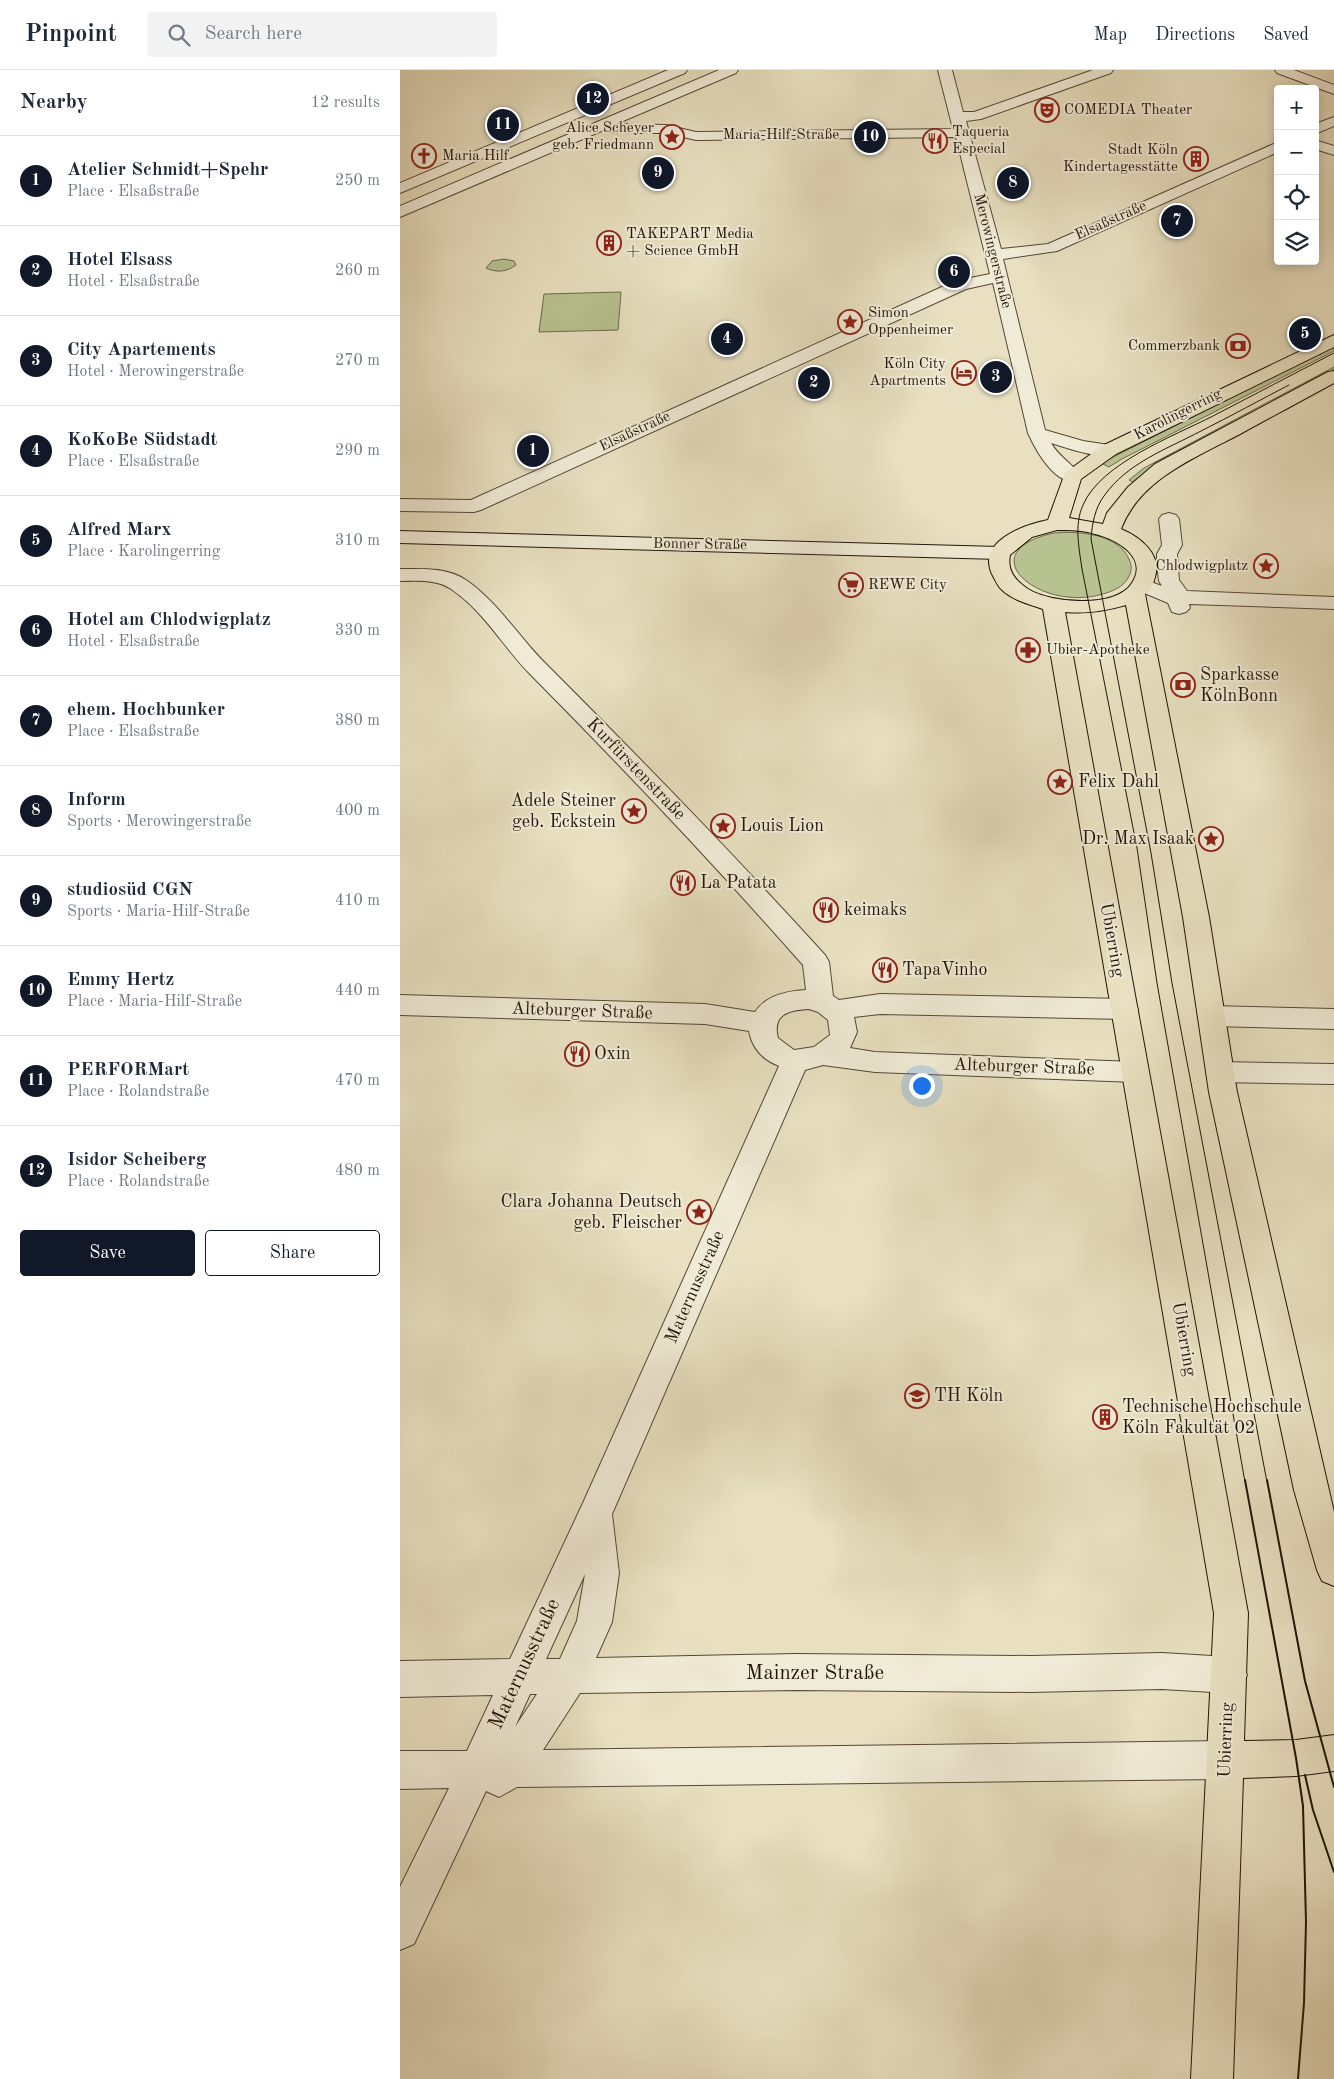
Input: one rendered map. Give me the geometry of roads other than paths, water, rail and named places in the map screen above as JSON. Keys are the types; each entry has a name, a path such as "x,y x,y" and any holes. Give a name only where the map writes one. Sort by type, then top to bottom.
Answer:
{"main road":[{"name":"Karolingerring","path":"1072,477 1109,450 1334,340"},
{"path":"1110,531 1117,513 1135,491 1162,468 1334,376"},
{"path":"1056,524 1072,477"},
{"path":"1056,524 1078,524 1110,531 1127,540 1139,550 1146,562 1147,574 1138,589 1120,601 1102,606 1071,608 1053,606 1027,597 1008,584 998,569 1000,553 1017,536 1032,529 1056,524"},
{"path":"1138,589 1196,917 1220,1072 1311,1490 1334,1570"},
{"name":"Ubierring","path":"1053,606 1231,1614 1212,2079"},
{"path":"1225,1760 1296,1758 1334,1753"}],"street":[{"path":"400,188 680,70"},
{"path":"400,212 731,70"},
{"name":"Merowingerstraße","path":"945,70 994,255 1037,433 1045,451 1072,477"},
{"path":"957,117 976,116 1106,70"},
{"path":"1282,70 1334,90"},
{"path":"1319,128 1334,121"},
{"name":"Maria-Hilf-Straße","path":"603,125 616,129 666,129 696,136 961,133"},
{"path":"546,127 573,138"},
{"path":"1319,145 1334,151"},
{"name":"Elsaßstraße","path":"994,255 1051,248 1274,148"},
{"name":"Elsaßstraße","path":"400,505 474,506 862,327 961,285 999,277"},
{"path":"1037,433 1081,446 1109,450"},
{"path":"1169,519 1172,545 1167,554 1176,564 1169,582 1177,591 1179,605"},
{"name":"Bonner Straße","path":"400,537 1000,553"},
{"name":"Kurfürstenstraße","path":"406,575 448,579 465,590 521,651 615,745 816,962 828,1006"},
{"path":"1138,589 1170,597 1179,605 1334,604"},
{"path":"762,1023 766,1015 784,1003 809,999 828,1006 840,1016 844,1033 834,1047 810,1058"},
{"path":"828,1006 880,1004 1125,1009"},
{"name":"Alteburger Straße","path":"400,1005 705,1014 762,1023 762,1036 768,1046 778,1054 875,1062 1135,1072"},
{"path":"1211,1016 1334,1019"},
{"name":"Maternusstraße","path":"492,1769 518,1678 810,1058"},
{"path":"1220,1072 1334,1074"},
{"name":"Maternusstraße","path":"400,1930 456,1814 570,1677 594,1622 602,1572 595,1514"},
{"name":"Mainzer Straße","path":"400,1679 795,1672 1031,1674 1162,1671 1229,1675"},
{"path":"400,1770 1225,1760"}],"tram line":[{"path":"1245,1482 1157,983 1137,848 1082,569 1078,529 1080,513 1092,490 1105,476 1122,464 1159,442 1334,353"},
{"path":"1267,1482 1172,983 1151,853 1091,539 1093,522 1098,506 1113,484 1124,474 1148,458 1289,385"},
{"path":"1245,1480 1296,1758 1303,1806 1306,1922 1304,2003 1298,2079"},
{"path":"1267,1480 1305,1681 1334,1787"},
{"path":"1305,1775 1313,1810 1334,1872"}],"place":[{"name":"Isidor Scheiberg","path":"593,99"},
{"name":"COMEDIA Theater","path":"1047,110"},
{"name":"PERFORMart","path":"503,125"},
{"name":"Alice Scheyer geb. Friedmann","path":"672,137"},
{"name":"Emmy Hertz","path":"870,137"},
{"name":"Taqueria Especial","path":"935,141"},
{"name":"Maria Hilf","path":"424,156"},
{"name":"Stadt Köln Kindertagesstätte","path":"1196,159"},
{"name":"studiosüd CGN","path":"658,173"},
{"name":"Inform","path":"1013,183"},
{"name":"ehem. Hochbunker","path":"1177,221"},
{"name":"TAKEPART Media + Science GmbH","path":"609,243"},
{"name":"Hotel am Chlodwigplatz","path":"954,272"},
{"name":"Simon Oppenheimer","path":"850,322"},
{"name":"Alfred Marx","path":"1305,334"},
{"name":"KoKoBe Südstadt","path":"727,339"},
{"name":"Commerzbank","path":"1238,346"},
{"name":"Köln City Apartments","path":"964,373"},
{"name":"City Apartements","path":"996,377"},
{"name":"Hotel Elsass","path":"814,383"},
{"name":"Atelier Schmidt+Spehr","path":"533,451"},
{"name":"Chlodwigplatz","path":"1266,566"},
{"name":"REWE City","path":"851,585"},
{"name":"Ubier-Apotheke","path":"1028,650"},
{"name":"Sparkasse KölnBonn","path":"1183,685"},
{"name":"Felix Dahl","path":"1060,782"},
{"name":"Adele Steiner geb. Eckstein","path":"634,811"},
{"name":"Louis Lion","path":"723,826"},
{"name":"Dr. Max Isaak","path":"1211,839"},
{"name":"La Patata","path":"683,883"},
{"name":"keimaks","path":"826,910"},
{"name":"TapaVinho","path":"885,970"},
{"name":"Oxin","path":"577,1054"},
{"name":"Clara Johanna Deutsch geb. Fleischer","path":"699,1212"},
{"name":"TH Köln","path":"917,1396"},
{"name":"Technische Hochschule Köln Fakultät 02","path":"1105,1417"}]}
